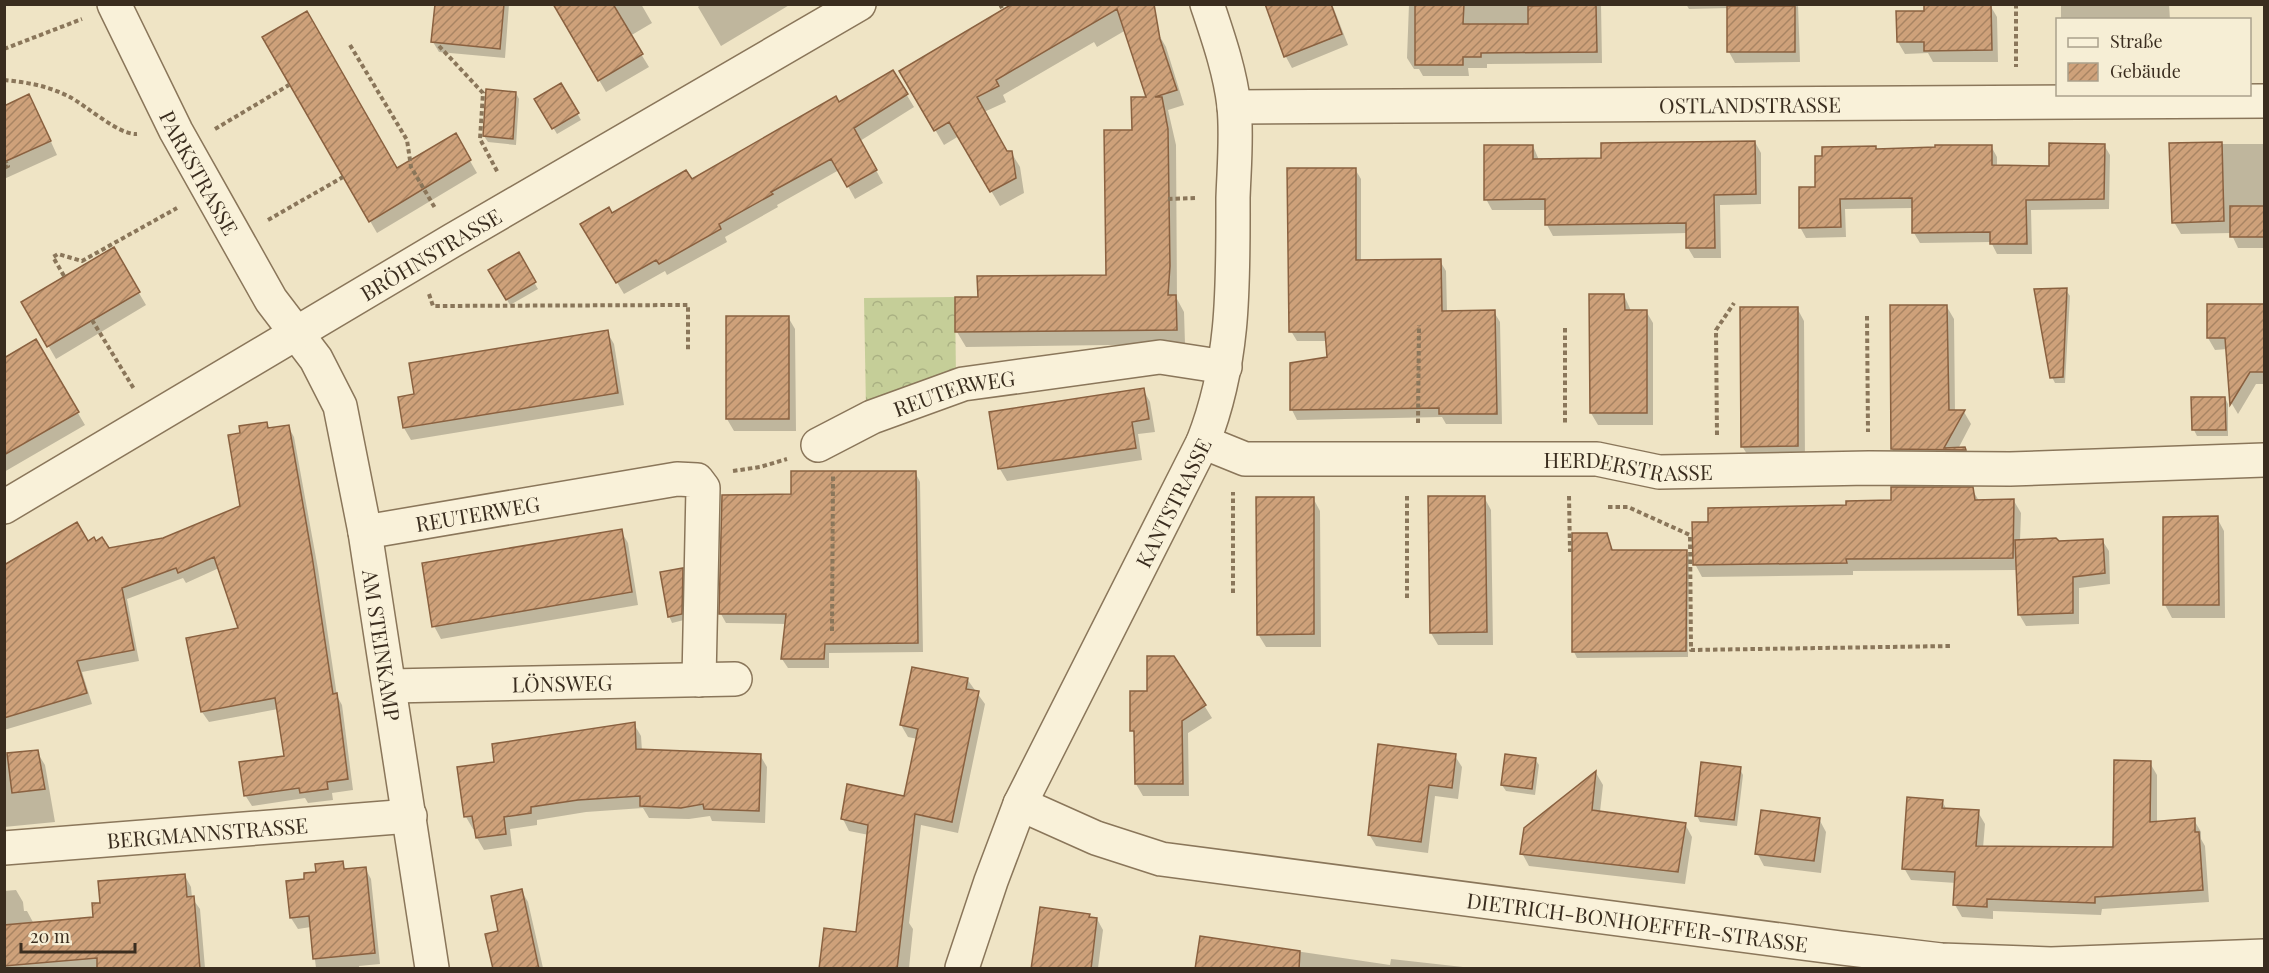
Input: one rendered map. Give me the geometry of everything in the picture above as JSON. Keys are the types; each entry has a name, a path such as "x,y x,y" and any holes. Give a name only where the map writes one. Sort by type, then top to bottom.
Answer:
{"street":[{"name":"BRÖHNSTRASSE","path":"4,507 453,240 859,4"},
{"name":"KANTSTRASSE","path":"962,969 991,881 1020,804 1203,442 1216,410 1232,315 1234,107 1223,52 1207,4"},
{"name":"PARKSTRASSE","path":"99,11 176,131 271,300 297,333"},
{"name":"OSTLANDSTRASSE","path":"1234,107 2265,101"},
{"name":"AM STEINKAMP","path":"297,333 316,359 340,406 365,532 432,969"},
{"name":"REUTERWEG","path":"825,441 872,417 963,384 1160,357 1225,367"},
{"name":"HERDERSTRASSE","path":"1203,442 1245,459 1597,459 1659,472 2058,467 2265,460"},
{"name":"REUTERWEG","path":"365,532 677,479 697,480"},
{"path":"697,480 703,488 699,680"},
{"name":"LÖNSWEG","path":"390,686 735,680"},
{"name":"DIETRICH-BONHOEFFER-STRASSE","path":"1020,804 1096,838 1161,859 1841,948 1941,960 2051,964 2265,956"},
{"name":"BERGMANNSTRASSE","path":"4,849 410,816"}],"path":[{"path":"999,4 1003,10"},
{"path":"2016,4 2016,102"},
{"path":"4,49 99,11"},
{"path":"350,45 407,140 411,167 453,240"},
{"path":"439,46 483,93 480,138 499,174"},
{"path":"4,80 32,83 53,89 91,109 119,129 131,134 143,134"},
{"path":"208,133 289,85"},
{"path":"4,168 8,166 6,162"},
{"path":"260,225 343,177"},
{"path":"1168,199 1200,198"},
{"path":"64,276 53,258 58,254 82,261 181,206"},
{"path":"428,291 433,306 688,305 688,352"},
{"path":"1717,471 1716,330 1734,303"},
{"path":"1866,316 1869,468"},
{"path":"92,320 138,396"},
{"path":"1407,598 1419,325"},
{"path":"1565,328 1570,552"},
{"path":"697,480 795,457 825,441 832,631"},
{"path":"1233,454 1233,593"},
{"path":"1608,507 1628,507 1690,535 1691,650 1951,646"}],"green space":[{"path":"955,297 956,379 866,409 864,298"}],"building":[{"path":"435,4 504,4 500,49 431,42"},
{"path":"553,4 613,4 643,54 598,81"},
{"path":"1012,4 1154,4 1160,39 1177,90 1155,97 1162,97 1168,129 1170,266 1168,295 1176,295 1177,330 955,332 955,297 978,297 977,276 1106,275 1104,130 1132,130 1131,97 1146,97 1117,9 996,80 999,86 977,97 1007,151 1012,151 1016,178 990,192 949,122 934,131 899,71"},
{"path":"1265,4 1331,4 1342,34 1284,57"},
{"path":"1415,4 1464,4 1463,24 1528,24 1528,6 1596,5 1597,52 1481,53 1481,57 1463,57 1463,65 1415,65"},
{"path":"1991,4 1992,50 1924,51 1924,42 1897,42 1896,11 1924,11 1924,5"},
{"path":"1727,6 1795,6 1795,52 1727,52"},
{"path":"307,11 397,168 456,133 471,160 369,222 262,37"},
{"path":"893,70 908,94 854,128 877,170 847,187 831,159 719,224 721,229 659,264 656,260 616,283 580,224 609,207 612,213 686,170 692,179 836,96 839,102"},
{"path":"561,83 579,113 552,129 534,99"},
{"path":"486,89 516,92 513,139 483,136"},
{"path":"29,94 51,141 4,162 4,106"},
{"path":"1755,141 1756,194 1714,195 1715,248 1686,248 1686,223 1545,225 1545,199 1484,200 1484,145 1533,145 1533,159 1601,158 1601,143"},
{"path":"2222,142 2224,221 2172,223 2169,143"},
{"path":"2049,143 2105,144 2104,199 2026,200 2027,244 1990,244 1990,232 1912,233 1912,198 1840,199 1841,227 1799,228 1799,187 1815,187 1815,156 1822,156 1822,147 1876,146 1876,149 1935,147 1935,145 1992,145 1992,165 2049,166"},
{"path":"1287,168 1356,168 1356,260 1441,259 1442,311 1495,310 1497,414 1439,414 1439,408 1290,410 1290,363 1327,357 1325,332 1289,332"},
{"path":"2230,206 2265,206 2265,237 2230,237"},
{"path":"114,247 140,292 47,347 21,302"},
{"path":"519,252 536,282 506,300 488,270"},
{"path":"2067,288 2063,377 2050,378 2034,289"},
{"path":"1589,294 1624,294 1625,310 1647,310 1647,413 1590,413"},
{"path":"2207,304 2264,304 2265,372 2250,372 2230,405 2225,338 2207,338"},
{"path":"1890,305 1947,305 1949,410 1965,410 1944,448 1965,447 1966,450 1891,449"},
{"path":"1740,307 1798,307 1798,446 1741,447"},
{"path":"726,316 789,316 789,419 726,419"},
{"path":"608,330 618,393 403,428 398,397 414,394 409,363"},
{"path":"36,339 79,412 4,455 4,358"},
{"path":"1144,388 1149,419 1132,422 1136,448 998,469 989,412"},
{"path":"2191,397 2225,397 2226,430 2192,430"},
{"path":"267,422 268,428 289,425 333,694 337,693 348,779 327,782 328,789 300,793 299,788 244,796 239,762 284,756 275,698 201,712 186,638 238,628 214,557 178,573 176,568 122,588 134,650 77,661 87,693 4,718 4,565 77,522 88,541 94,537 96,541 102,537 109,548 163,538 240,506 228,435 240,433 239,426"},
{"path":"791,471 916,471 918,643 825,644 824,659 781,659 786,614 719,614 722,495 791,494"},
{"path":"1891,487 1973,487 1975,500 2014,499 2013,558 1846,559 1847,563 1693,565 1692,522 1708,522 1708,508 1846,505 1846,501 1891,500"},
{"path":"1428,496 1485,496 1487,632 1430,633"},
{"path":"1256,497 1314,497 1314,634 1257,635"},
{"path":"2218,516 2219,605 2163,605 2163,517"},
{"path":"622,529 632,592 432,627 422,563"},
{"path":"1572,533 1607,533 1612,550 1687,550 1686,651 1572,652"},
{"path":"2056,538 2059,541 2103,539 2105,573 2073,577 2073,613 2018,615 2015,540"},
{"path":"683,568 682,614 668,617 660,572"},
{"path":"1147,656 1174,656 1206,705 1182,721 1183,784 1135,784 1134,731 1130,731 1130,691 1147,691"},
{"path":"912,667 968,678 966,689 979,691 952,822 915,814 897,969 819,969 824,928 856,932 868,825 841,819 847,784 904,796 918,729 900,725"},
{"path":"635,722 636,749 761,754 759,811 704,809 703,804 681,808 640,806 640,796 578,800 531,807 531,813 504,817 506,834 476,838 472,816 464,817 457,767 494,762 492,744"},
{"path":"1378,744 1456,754 1452,788 1429,785 1421,842 1368,835"},
{"path":"38,750 45,789 12,793 7,753"},
{"path":"1505,754 1536,758 1532,789 1501,785"},
{"path":"2114,760 2151,761 2150,822 2195,818 2195,832 2199,832 2203,890 2095,897 2095,903 1987,899 1987,907 1953,905 1955,872 1902,869 1907,797 1943,800 1942,808 1979,810 1976,846 2113,847"},
{"path":"1701,762 1741,767 1734,820 1695,816"},
{"path":"1596,771 1592,810 1686,823 1678,872 1520,854 1524,828"},
{"path":"1761,810 1820,818 1814,861 1755,854"},
{"path":"343,861 344,869 366,867 375,953 313,959 309,916 290,918 286,881 304,879 304,873 316,872 315,864"},
{"path":"185,874 187,897 194,896 200,969 97,969 97,958 4,966 4,925 93,917 92,903 100,903 98,881"},
{"path":"522,889 539,969 493,969 485,934 498,931 491,896"},
{"path":"1040,907 1090,914 1089,917 1097,918 1091,969 1031,969"},
{"path":"1200,936 1300,951 1299,969 1195,969"}]}
